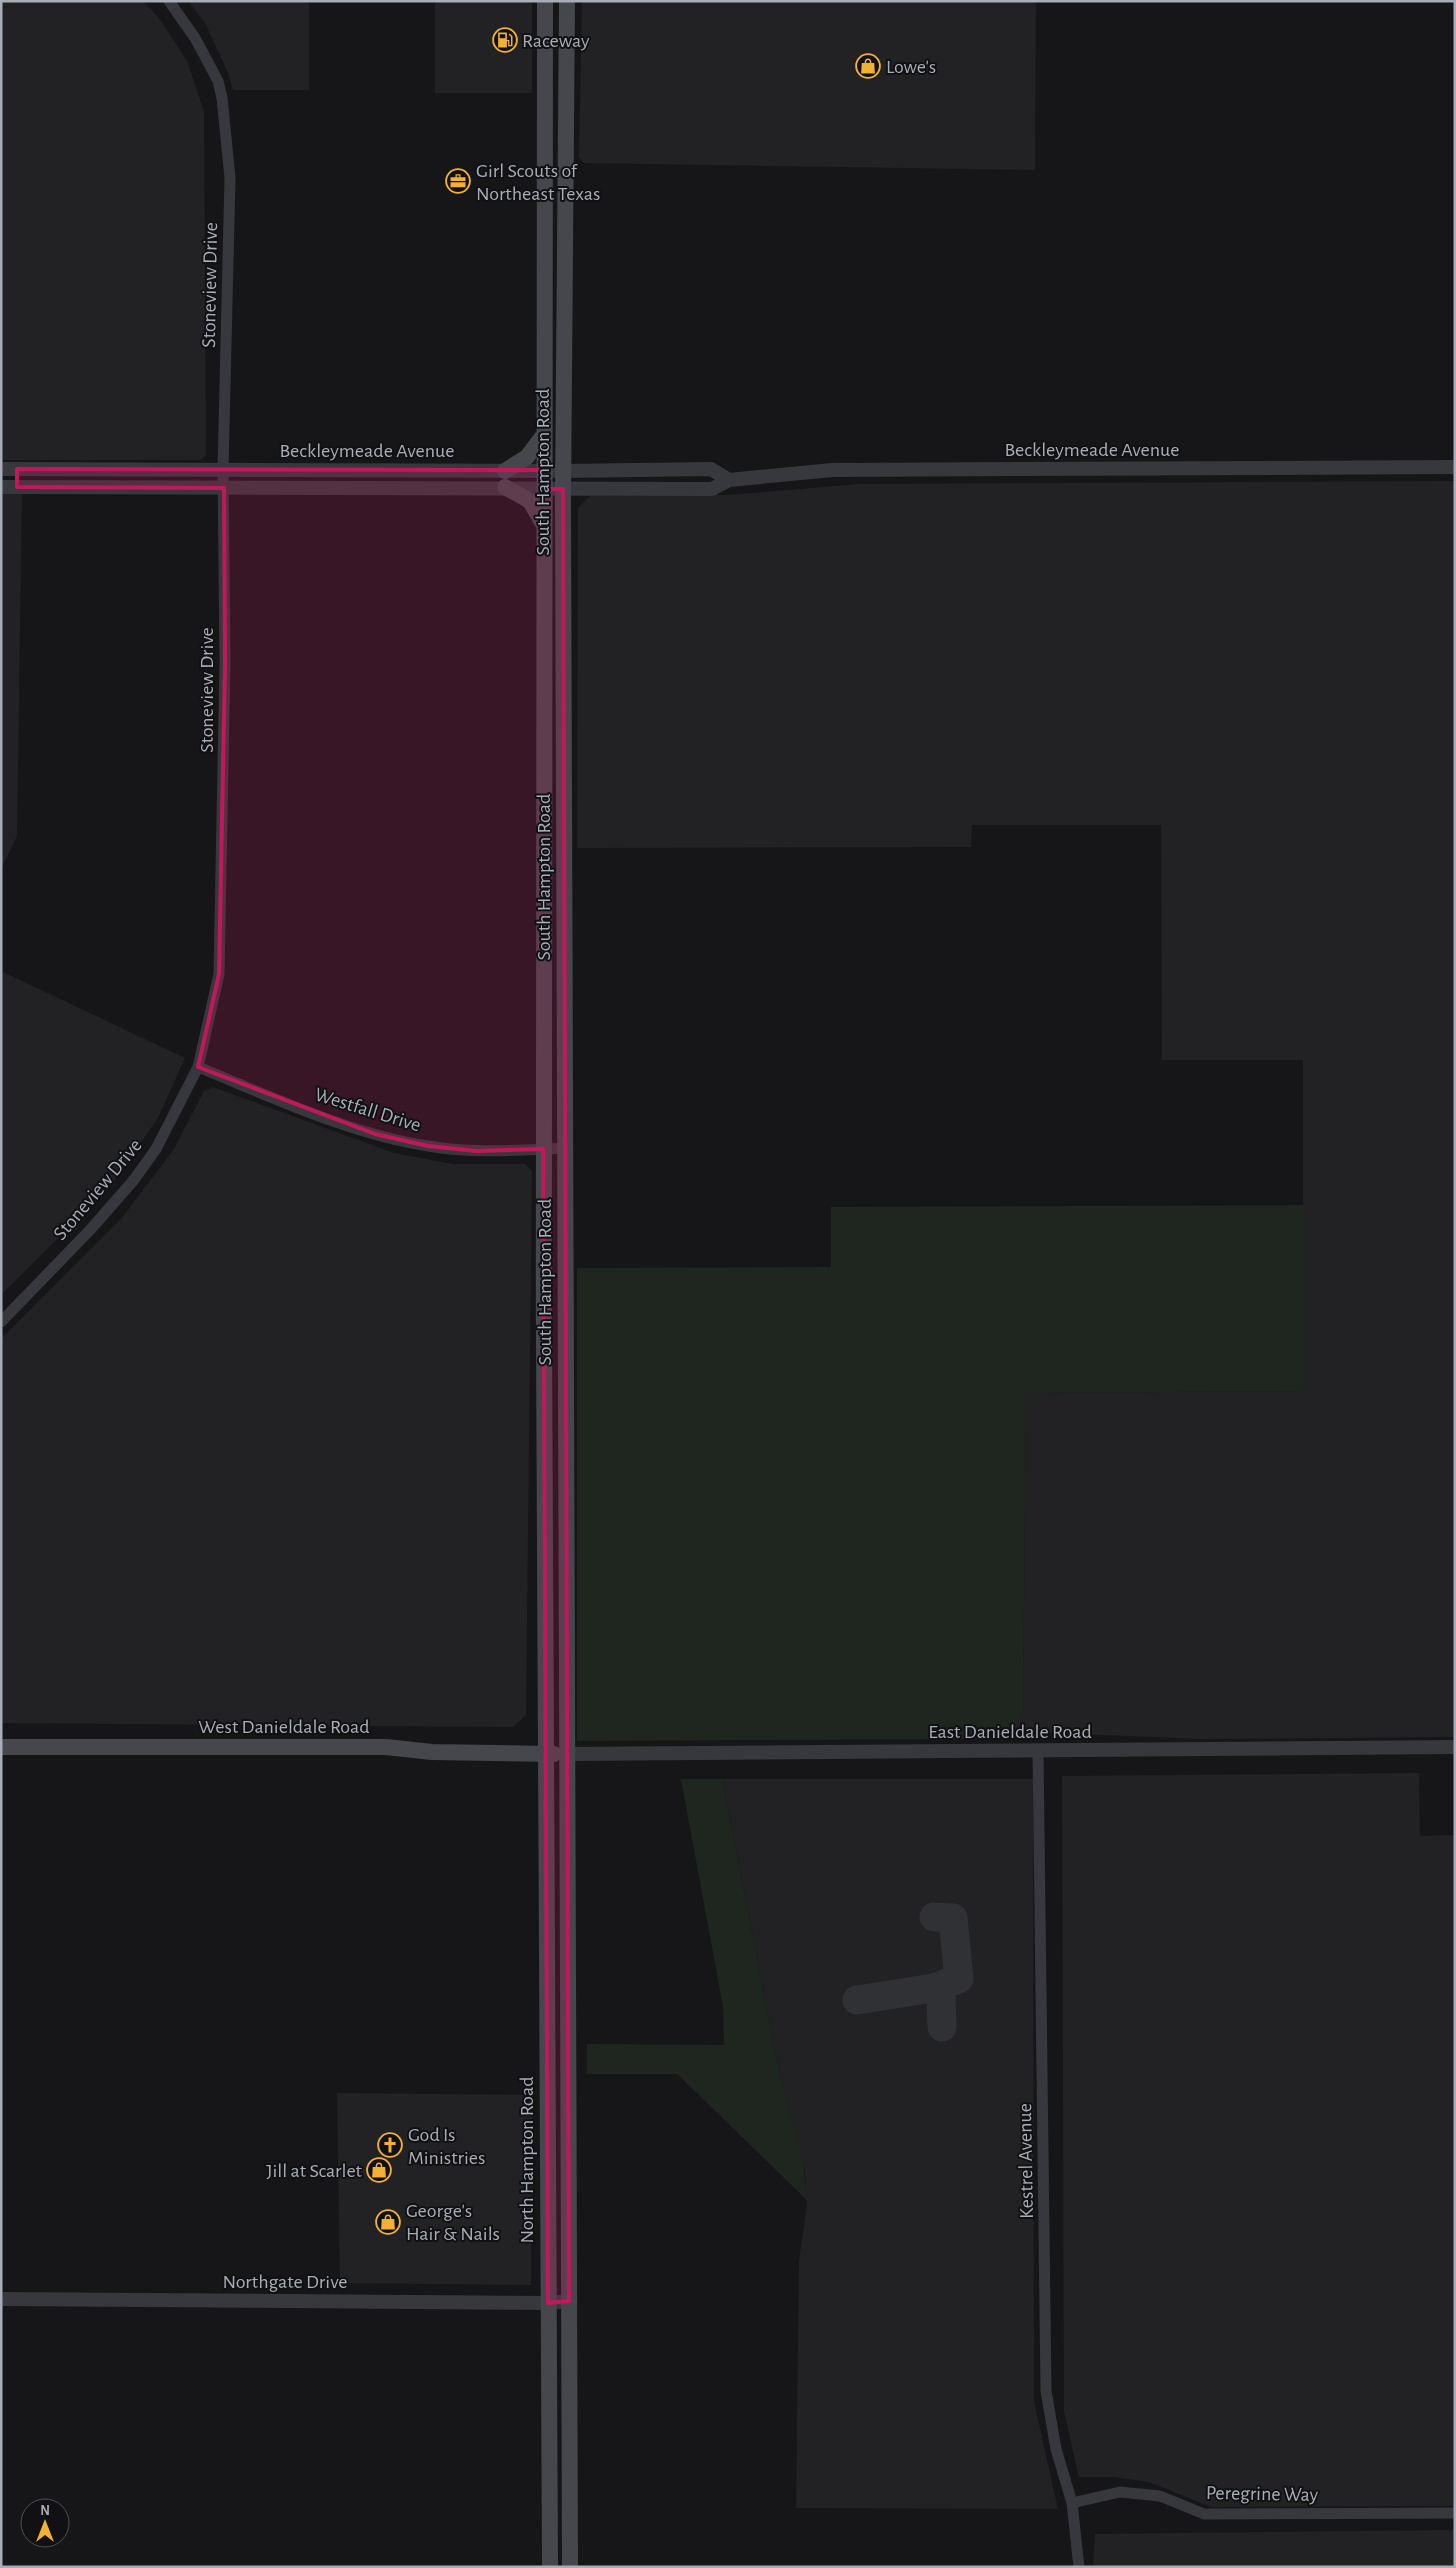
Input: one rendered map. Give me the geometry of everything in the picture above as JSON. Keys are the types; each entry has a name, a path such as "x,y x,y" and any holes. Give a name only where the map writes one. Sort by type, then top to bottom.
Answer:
{"main road":[{"name":"South Hampton Road","path":"544,1754 542,437 545,1"},
{"name":"South Hampton Road","path":"566,1754 563,471 567,1"},
{"path":"544,220 565,222"},
{"path":"542,437 528,457 505,479 530,501 542,522"},
{"path":"544,1445 565,1445"},
{"name":"West Danieldale Road","path":"1,1747 377,1747 432,1752 566,1754"},
{"name":"North Hampton Road","path":"544,1754 550,2567"},
{"name":"North Hampton Road","path":"566,1754 570,2567"},
{"path":"546,1994 567,1996"},
{"path":"548,2158 568,2159"}],"street":[{"name":"Stoneview Drive","path":"1,1322 90,1230 133,1181 156,1149 198,1067 218,974 225,664 224,469 230,178 227,136 218,81 195,38 169,1"},
{"name":"Beckleymeade Avenue","path":"1,469 224,469 505,479 542,489 712,489 729,480 832,470 1455,467"},
{"path":"17,469 17,487"},
{"name":"Beckleymeade Avenue","path":"1,487 224,488 505,479 542,470 711,469 729,480"},
{"name":"Westfall Drive","path":"198,1067 289,1104 375,1134 428,1146 476,1151 565,1148"},
{"name":"East Danieldale Road","path":"566,1754 1455,1747"},
{"name":"Kestrel Avenue","path":"1038,1751 1046,2391 1056,2449 1072,2503 1079,2567"},
{"name":"Northgate Drive","path":"1,2299 548,2303 569,2301"},
{"name":"Peregrine Way","path":"1072,2503 1120,2492 1160,2496 1204,2514 1455,2513"}],"highlighted area":[{"path":"17,469 542,470 542,489 563,489 569,2301 548,2303 543,1149 476,1151 428,1146 375,1134 198,1067 219,974 225,663 224,488 17,487"}],"shaded area":[{"path":"1,1 143,1 159,18 187,61 204,112 206,455 200,460 1,460"},
{"path":"188,1 309,1 309,90 233,90 228,73 205,23"},
{"path":"435,1 532,1 532,93 435,93"},
{"path":"582,1 1036,1 1035,170 584,163 579,158"},
{"path":"1455,481 1455,1737 1202,1739 1005,1731 1023,1714 1026,1393 1303,1391 1303,1060 1162,1060 1161,825 972,825 971,847 577,848 578,508 590,496 728,495 859,484"},
{"path":"1,489 22,489 17,836 1,870"},
{"path":"1,971 185,1058 158,1118 111,1185 1,1295"},
{"path":"213,1087 394,1153 453,1164 525,1164 532,1171 526,1715 513,1727 1,1723 1,1339 121,1219 174,1149 204,1091"},
{"path":"1303,1205 1303,1391 1026,1393 1023,1714 998,1739 577,1741 577,1268 831,1267 831,1207"},
{"path":"1419,1773 1420,1836 1455,1835 1455,2506 1211,2507 1149,2482 1114,2477 1079,2477 1064,2412 1062,1776"},
{"path":"681,1779 722,1779 780,2075 803,2159 807,2200 677,2074 587,2074 587,2044 724,2045 723,2007"},
{"path":"722,1779 1033,1779 1034,2401 1058,2509 796,2508 799,2260 807,2205 805,2171 780,2075"},
{"path":"337,2093 532,2095 531,2285 340,2283"},
{"path":"1455,2530 1455,2567 1093,2567 1095,2534"}],"taxiway":[{"path":"857,2000 933,1988 959,1979 953,1918 934,1917"},
{"path":"933,1988 941,1994 942,2027"}],"place":[{"name":"Raceway","path":"505,40"},
{"name":"Lowe's","path":"868,66"},
{"name":"Girl Scouts of Northeast Texas","path":"458,181"},
{"name":"God Is Ministries","path":"390,2145"},
{"name":"Jill at Scarlet","path":"379,2170"},
{"name":"George's Hair & Nails","path":"388,2222"}]}
